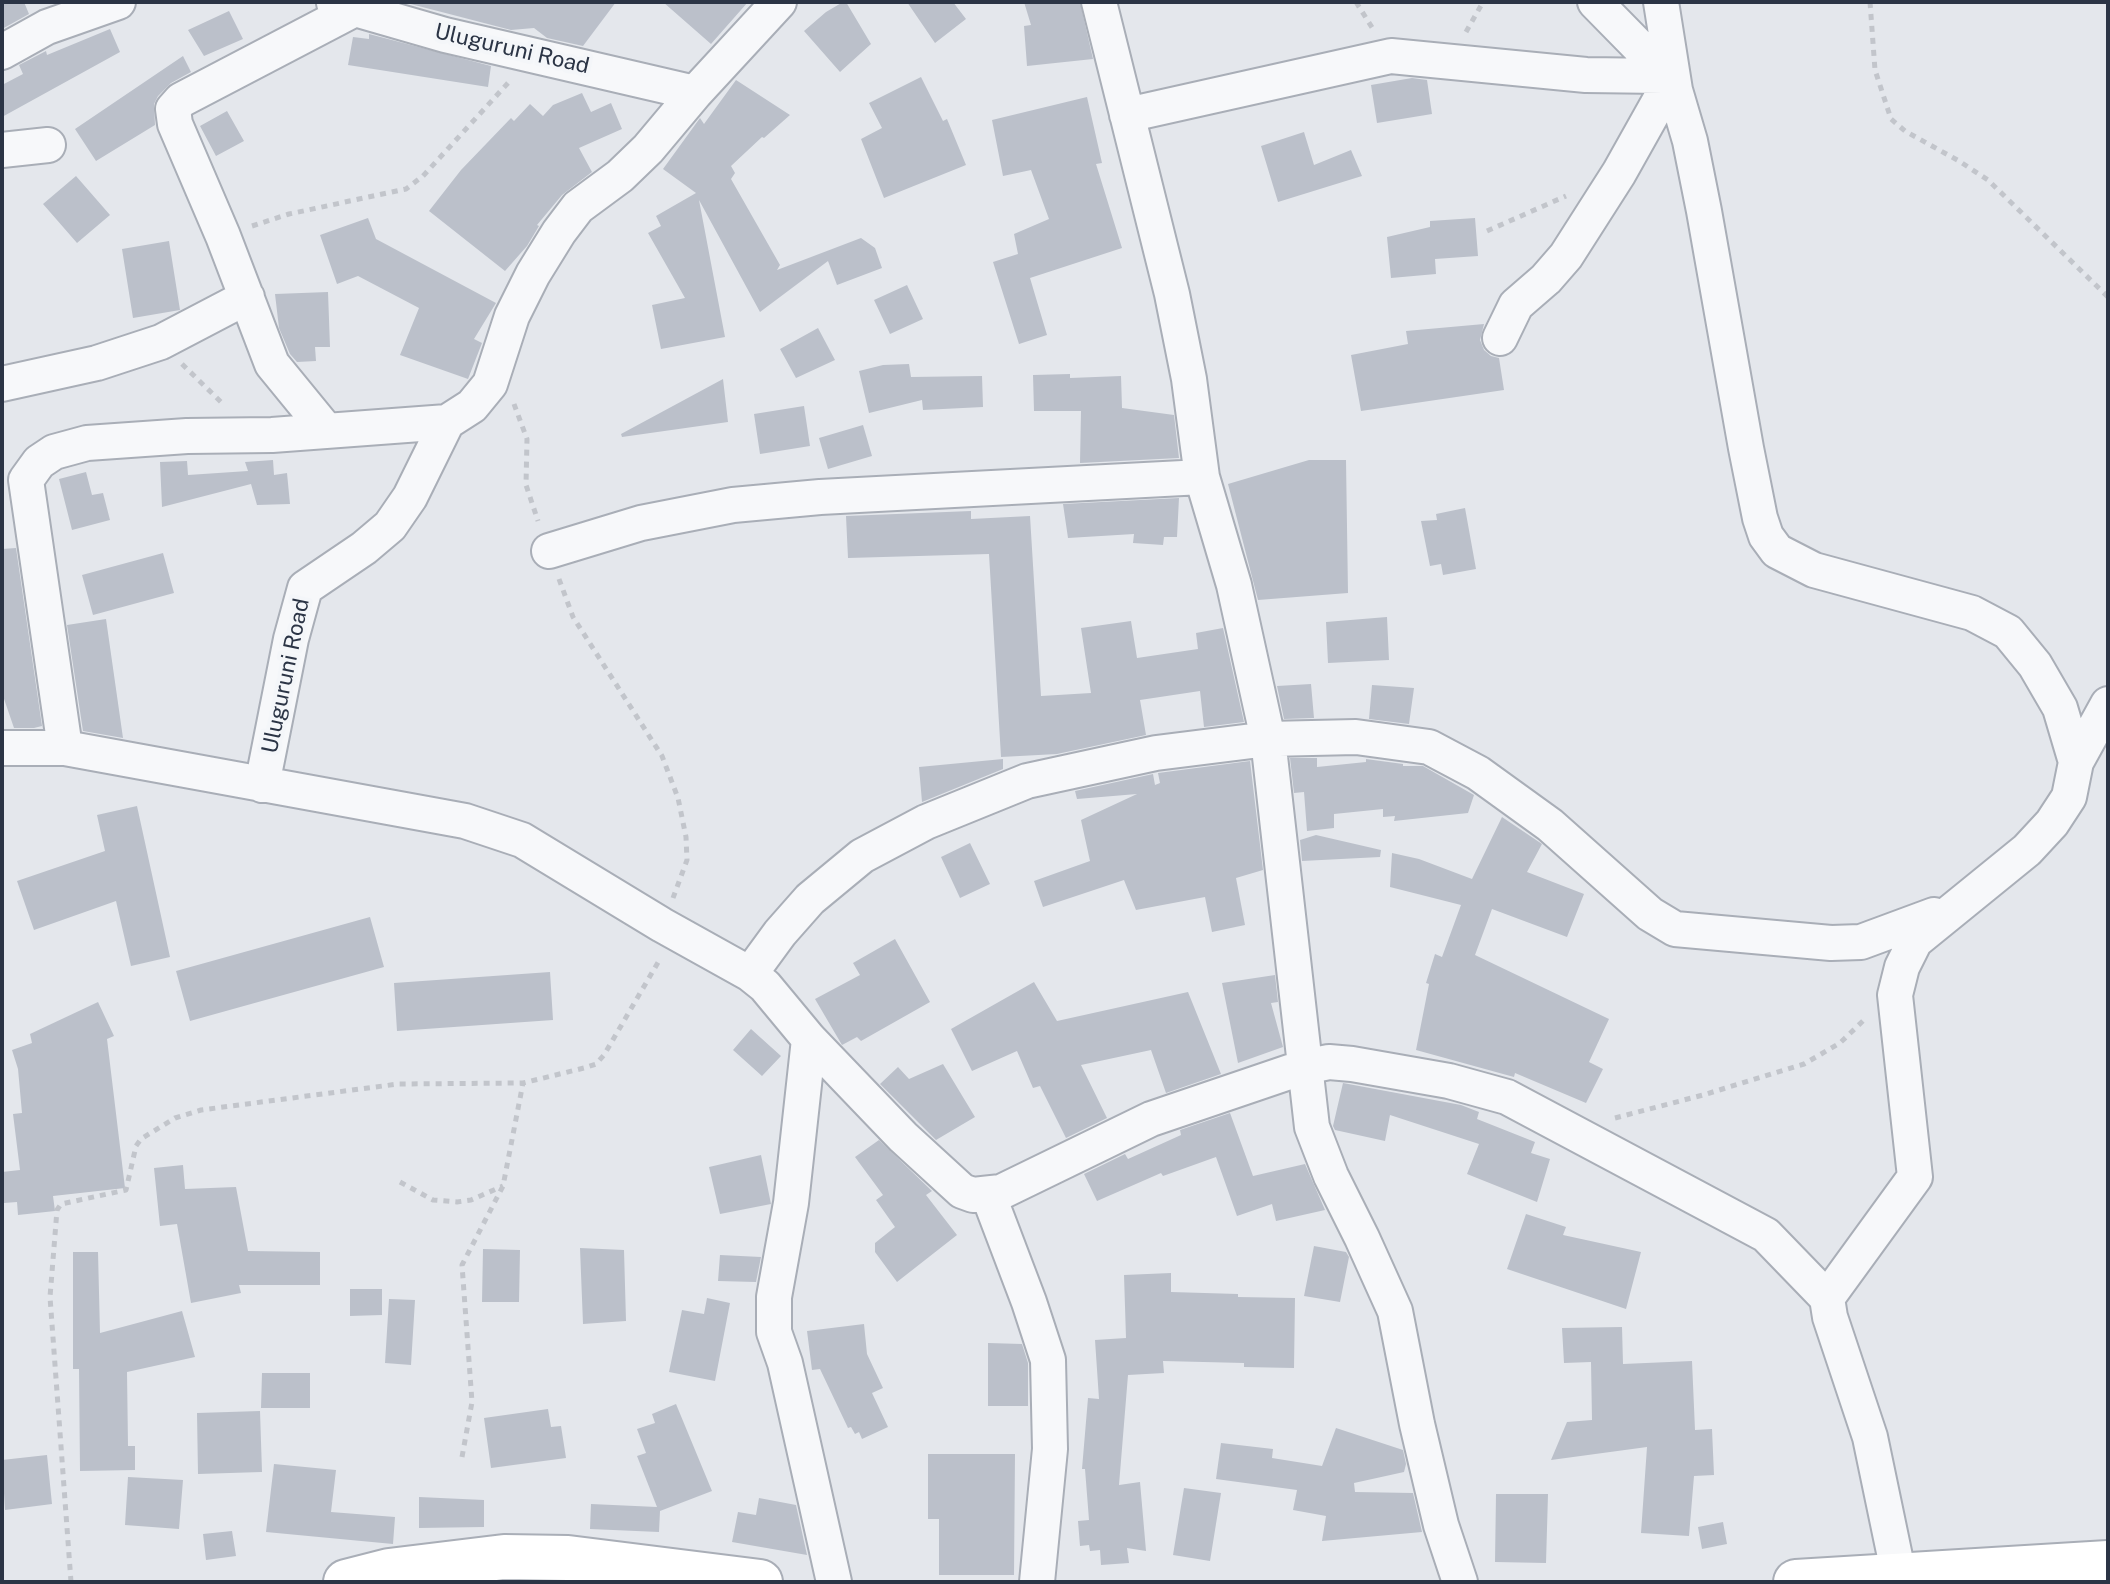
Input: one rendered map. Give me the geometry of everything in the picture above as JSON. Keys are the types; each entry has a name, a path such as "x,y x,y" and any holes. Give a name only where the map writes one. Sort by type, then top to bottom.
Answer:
{"street":[{"path":"2,52 47,27 118,2"},
{"name":"Uluguruni Road","path":"262,785 291,639 305,588 364,548 390,526 410,497 447,422 482,397 498,361 512,316 533,274 578,207 620,176 648,149 779,2"},
{"path":"1099,2 1178,323 1202,477 1234,585 1268,739 1312,1127 1395,1311 1438,1511 1460,1582"},
{"path":"1595,2 1650,58 1669,83"},
{"path":"1661,2 1669,83 1690,141 1746,448 1766,536 1777,551 1814,570 1972,613 2008,632 2035,665 2060,708 2076,762"},
{"path":"326,430 272,364 223,236 175,124 173,109 181,100 256,63 342,5"},
{"name":"Uluguruni Road","path":"342,5 445,35 695,93"},
{"path":"1127,115 1391,56 1669,83"},
{"path":"1500,338 1516,305 1561,262 1619,173 1669,83"},
{"path":"2,150 48,145"},
{"path":"2,384 97,363 161,342 247,297"},
{"path":"65,748 26,480 39,462 54,452 87,443 187,436 272,435 447,422"},
{"path":"549,551 641,523 733,505 820,497 1202,477"},
{"path":"1827,1298 1915,1177 1895,995 1902,967 1915,941 2027,850 2052,823 2069,797 2076,762 2108,704"},
{"path":"750,974 810,899 862,856 926,822 1027,781 1156,753 1268,739 1356,737 1429,747 1478,773 1550,825 1650,914 1675,929 1831,943 1861,942 1954,907"},
{"path":"2,748 65,748 465,821 522,840 750,974 765,986 809,1039 903,1137 962,1191 973,1195 1001,1192 1151,1119 1304,1067 1329,1062 1449,1081 1507,1097 1766,1235 1827,1298 1830,1317 1870,1437 1899,1576"},
{"path":"809,1039 791,1203 774,1297 774,1332 785,1363 834,1582"},
{"path":"988,1194 1048,1360 1050,1449 1037,1582"},
{"path":"346,1582 389,1571 504,1557 568,1558 760,1582"},
{"path":"1796,1582 2108,1563"}],"path":[{"path":"1870,2 1875,70 1891,119 1905,131 1988,180 2108,297"},
{"path":"223,236 289,214 406,189 423,176 533,55"},
{"path":"1487,231 1619,173"},
{"path":"161,342 214,398 225,405"},
{"path":"71,1582 50,1297 57,1210 61,1204 126,1190 136,1146 141,1139 175,1118 201,1110 398,1084 523,1083 596,1064 619,1032 669,928 687,860 678,798 662,756 573,617 526,485 527,439 498,361"},
{"path":"1566,1129 1703,1095 1804,1064 1840,1043 1895,995"},
{"path":"462,1457 472,1402 462,1265 503,1186 523,1083"},
{"path":"400,1182 433,1200 457,1202 471,1200 503,1186"}],"building":[{"path":"2,2 24,2 29,14 2,29"},
{"path":"403,2 616,2 583,46 547,38 534,28 511,30"},
{"path":"663,2 748,2 711,44"},
{"path":"846,2 871,44 840,72 804,31"},
{"path":"907,2 953,2 966,19 935,43"},
{"path":"1024,2 1080,2 1093,59 1027,66 1024,26 1031,25"},
{"path":"229,11 243,39 204,56 188,30"},
{"path":"110,29 120,52 2,117 2,85 23,74 19,65 46,51 47,55"},
{"path":"369,34 491,66 488,87 348,65 353,37 369,39"},
{"path":"183,56 191,72 171,83 158,96 154,104 155,125 96,161 75,129"},
{"path":"921,77 943,121 947,119 966,165 884,198 861,139 882,128 869,103"},
{"path":"1412,78 1427,80 1432,114 1377,123 1371,85"},
{"path":"736,80 790,115 731,166 735,173 731,179 780,265 777,270 861,238 875,248 882,268 837,285 828,261 760,312 699,200 725,337 661,349 652,305 685,298 648,233 661,226 656,216 696,193 663,169 700,118 704,124"},
{"path":"582,93 591,112 611,103 622,129 579,148 592,172 562,195 537,225 527,246 505,271 429,211 461,170 511,118 514,121 530,104 543,116 553,105"},
{"path":"1087,97 1102,163 1096,164 1122,248 1030,278 1047,335 1019,344 993,262 1018,254 1014,234 1049,219 1031,170 1003,176 992,120"},
{"path":"227,111 244,141 216,156 200,126"},
{"path":"1304,132 1314,165 1351,150 1362,176 1278,202 1261,146"},
{"path":"76,176 110,215 77,243 43,204"},
{"path":"368,218 376,239 496,303 474,339 482,343 468,379 400,355 419,308 358,276 337,284 320,235"},
{"path":"1475,218 1478,256 1435,259 1436,274 1391,278 1387,237 1430,227 1430,221"},
{"path":"169,241 180,310 133,318 122,249"},
{"path":"907,285 923,319 890,334 874,300"},
{"path":"328,292 330,347 315,347 316,361 297,362 290,354 279,328 275,294"},
{"path":"1484,324 1480,340 1484,350 1499,358 1504,390 1361,411 1351,355 1408,344 1406,331"},
{"path":"818,328 835,360 796,378 780,349"},
{"path":"909,364 911,377 982,376 983,407 923,410 922,400 869,413 859,371 883,365"},
{"path":"1070,374 1070,378 1121,376 1122,408 1174,415 1179,458 1080,463 1081,411 1034,411 1033,375"},
{"path":"723,379 728,422 622,437 621,434"},
{"path":"804,406 810,446 760,454 754,414"},
{"path":"863,425 872,456 828,469 819,438"},
{"path":"273,460 274,475 287,473 290,504 257,505 251,484 162,507 160,462 187,461 188,475 248,471 245,462"},
{"path":"1309,460 1346,460 1348,593 1258,600 1228,484"},
{"path":"86,472 92,495 103,493 110,520 72,530 59,479"},
{"path":"1179,498 1177,537 1164,537 1163,545 1133,543 1134,534 1068,538 1063,504"},
{"path":"1465,508 1476,569 1443,575 1441,564 1430,566 1421,521 1437,520 1436,514"},
{"path":"971,511 971,519 1030,516 1041,696 1091,693 1081,628 1131,621 1137,658 1198,649 1196,633 1223,628 1244,722 1204,727 1200,691 1140,700 1146,735 1057,754 1001,757 989,554 848,558 846,516"},
{"path":"16,548 42,726 34,728 14,728 2,693 2,549"},
{"path":"163,553 174,593 93,615 82,575"},
{"path":"1387,617 1389,660 1328,663 1326,622"},
{"path":"106,619 123,738 83,731 67,625"},
{"path":"1311,684 1314,718 1284,719 1277,686"},
{"path":"1372,685 1414,688 1409,724 1369,719"},
{"path":"1290,758 1317,758 1317,767 1366,762 1366,759 1403,766 1423,766 1474,795 1468,813 1394,821 1395,816 1383,817 1383,809 1334,814 1334,828 1307,831 1304,792 1294,793"},
{"path":"1003,759 1003,769 922,802 919,767"},
{"path":"1250,761 1263,870 1236,878 1245,925 1212,932 1205,897 1136,910 1124,880 1043,907 1034,881 1090,861 1081,820 1137,794 1077,799 1075,791 1153,774 1155,785 1160,783 1158,773"},
{"path":"137,806 170,957 131,966 116,901 34,930 17,881 105,851 97,815"},
{"path":"1502,817 1542,844 1527,872 1584,894 1567,937 1492,909 1475,955 1609,1019 1589,1062 1603,1069 1586,1103 1515,1073 1514,1077 1416,1050 1429,984 1426,983 1435,954 1442,957 1461,905 1390,887 1392,853 1419,859 1472,879"},
{"path":"1316,835 1381,850 1380,857 1302,861 1300,840"},
{"path":"970,843 990,884 960,898 941,857"},
{"path":"370,917 384,967 190,1021 176,971"},
{"path":"895,939 930,1002 861,1041 857,1037 842,1045 815,999 860,975 853,963"},
{"path":"550,972 553,1020 397,1031 394,983"},
{"path":"1275,975 1278,1002 1271,1003 1283,1047 1238,1063 1222,983"},
{"path":"1034,982 1057,1021 1188,992 1221,1074 1166,1093 1151,1050 1081,1065 1107,1118 1066,1138 1040,1086 1033,1088 1017,1051 972,1071 951,1029"},
{"path":"98,1002 114,1036 107,1039 125,1188 53,1196 55,1211 18,1215 17,1202 4,1203 2,1183 2,1172 20,1170 13,1114 22,1113 18,1069 12,1050 32,1043 30,1034"},
{"path":"751,1029 781,1056 762,1076 733,1050"},
{"path":"943,1064 975,1117 936,1140 880,1084 898,1067 909,1079"},
{"path":"1343,1083 1461,1105 1479,1112 1477,1119 1535,1142 1531,1153 1550,1159 1537,1202 1467,1174 1479,1144 1390,1115 1385,1141 1335,1130 1333,1126"},
{"path":"1230,1113 1253,1176 1305,1164 1325,1210 1276,1221 1272,1204 1237,1216 1216,1157 1163,1176 1161,1173 1097,1201 1084,1174 1125,1154 1128,1159 1181,1135 1180,1130"},
{"path":"879,1140 932,1191 926,1195 957,1235 897,1282 875,1252 875,1243 895,1227 876,1200 883,1195 855,1157"},
{"path":"761,1155 771,1204 720,1214 709,1167"},
{"path":"183,1165 185,1189 236,1187 248,1251 320,1252 320,1285 239,1285 241,1293 191,1303 177,1224 160,1226 154,1168"},
{"path":"1526,1214 1566,1227 1563,1235 1641,1252 1626,1309 1507,1269"},
{"path":"1314,1246 1346,1252 1349,1257 1340,1302 1304,1296"},
{"path":"580,1248 624,1250 626,1321 583,1324"},
{"path":"483,1249 520,1250 519,1302 482,1302"},
{"path":"73,1252 98,1252 100,1333 182,1311 195,1357 127,1372 128,1446 135,1446 135,1470 80,1471 79,1369 73,1369"},
{"path":"720,1255 761,1257 756,1282 718,1281"},
{"path":"1171,1273 1171,1292 1295,1298 1294,1368 1163,1361 1164,1373 1128,1375 1119,1485 1140,1482 1146,1551 1127,1548 1129,1563 1101,1565 1100,1550 1090,1551 1089,1545 1080,1546 1078,1521 1089,1520 1085,1469 1082,1469 1088,1398 1099,1399 1095,1340 1126,1338 1124,1275"},
{"path":"350,1289 382,1289 382,1315 350,1316"},
{"path":"707,1298 730,1303 715,1381 669,1372 682,1310 704,1314"},
{"path":"389,1299 415,1300 411,1365 385,1363"},
{"path":"864,1324 867,1354 883,1388 872,1393 888,1427 862,1439 859,1432 855,1434 851,1427 848,1428 820,1369 812,1370 807,1331"},
{"path":"1622,1327 1623,1364 1692,1361 1695,1430 1712,1429 1714,1475 1694,1476 1689,1536 1641,1533 1647,1447 1551,1460 1567,1422 1592,1420 1591,1362 1564,1363 1562,1328"},
{"path":"988,1343 1022,1344 1028,1363 1028,1406 988,1406"},
{"path":"262,1373 310,1373 310,1408 261,1408"},
{"path":"676,1404 712,1491 660,1511 659,1532 590,1529 591,1504 657,1507 637,1456 646,1453 637,1429 655,1423 652,1414"},
{"path":"548,1409 551,1427 561,1426 566,1458 491,1468 484,1418"},
{"path":"260,1411 262,1472 198,1474 197,1413"},
{"path":"1336,1428 1403,1450 1404,1472 1354,1483 1355,1492 1413,1493 1422,1532 1322,1541 1326,1516 1293,1510 1297,1490 1216,1479 1221,1443 1273,1449 1272,1458 1322,1466"},
{"path":"928,1454 1015,1454 1014,1575 939,1575 939,1519 928,1519"},
{"path":"47,1455 52,1504 5,1510 2,1460"},
{"path":"274,1464 336,1470 331,1512 395,1517 393,1544 266,1532"},
{"path":"128,1477 183,1480 179,1529 125,1525"},
{"path":"1184,1488 1221,1493 1210,1561 1173,1555"},
{"path":"1496,1494 1548,1494 1546,1563 1495,1562"},
{"path":"419,1497 484,1500 484,1527 419,1528"},
{"path":"759,1498 796,1505 807,1555 732,1542 738,1512 756,1515"},
{"path":"1723,1522 1727,1544 1702,1549 1698,1527"},
{"path":"232,1531 236,1556 206,1560 203,1534"}]}
